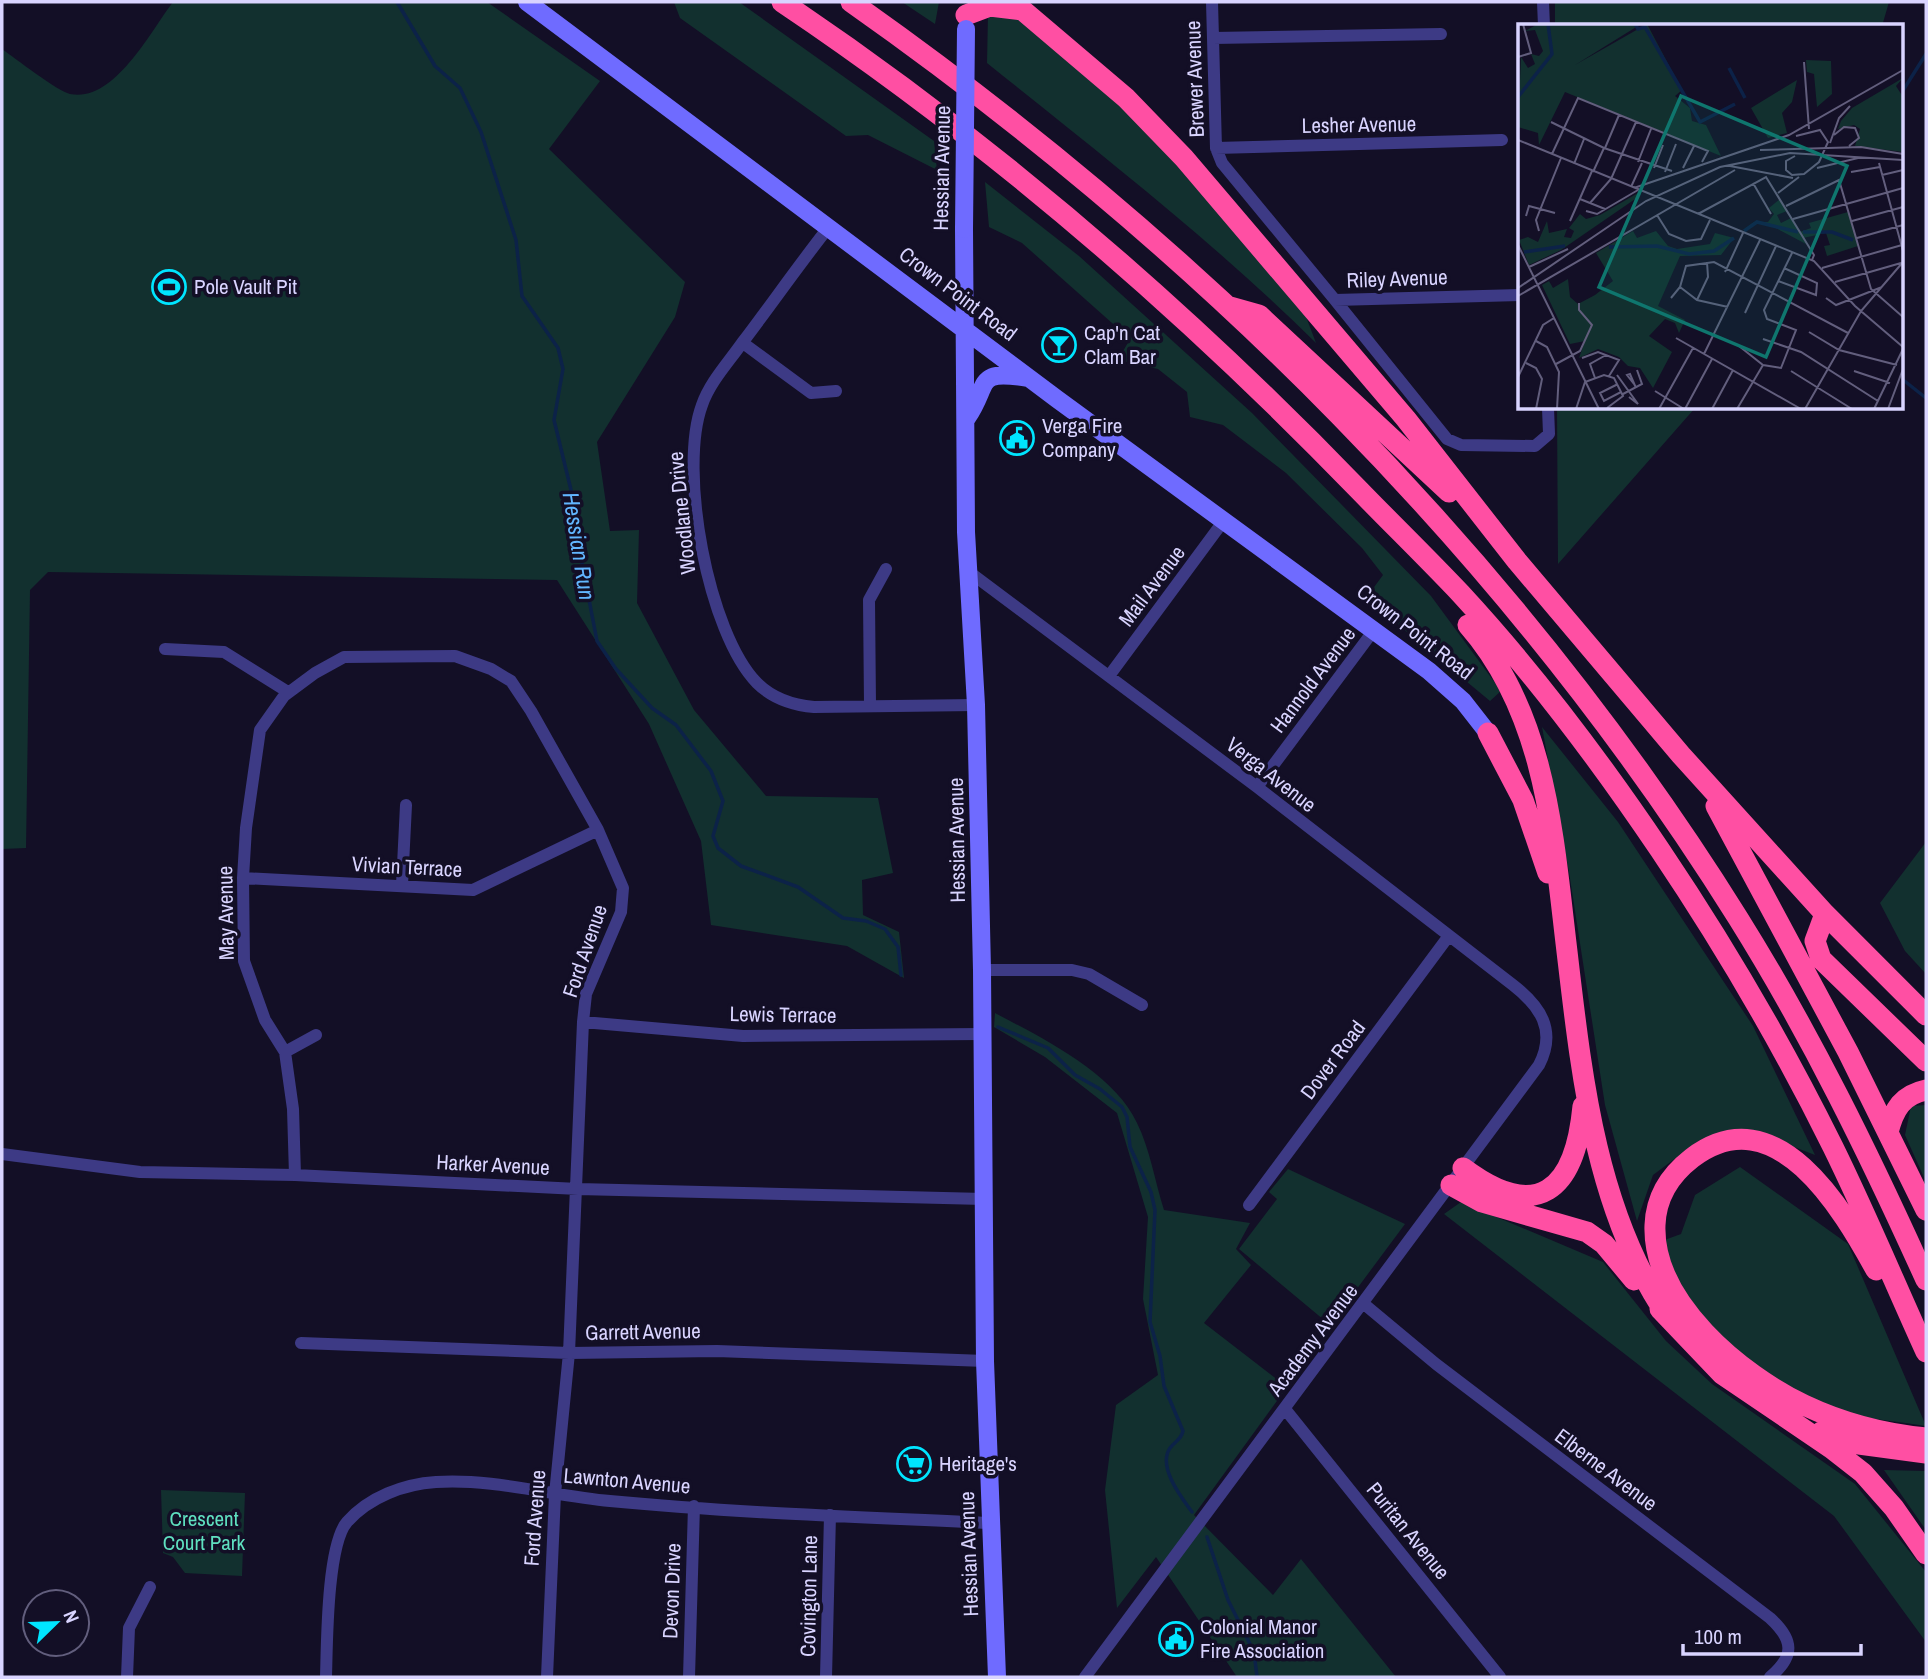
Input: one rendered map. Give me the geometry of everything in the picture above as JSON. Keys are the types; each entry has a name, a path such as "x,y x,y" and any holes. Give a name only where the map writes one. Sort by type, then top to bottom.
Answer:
{"highway":[{"path":"782,2 984,149 1092,237 1242,372 1462,595 1594,757 1692,900 1794,1071 1834,1150 1926,1353"},
{"path":"851,2 931,59 1052,156 1225,306 1360,438 1427,509 1512,607 1655,792 1739,920 1802,1030 1926,1280"},
{"path":"966,15 995,5 1017,6 1126,98 1184,158 1406,419 1517,561 1681,755 1825,914 1926,1015"},
{"path":"1225,306 1259,315 1394,438 1517,561"},
{"path":"1394,526 1404,550 1491,653 1517,702 1548,806 1560,876 1566,943 1586,1080 1601,1166 1613,1207 1644,1282 1668,1317"},
{"path":"1488,733 1536,831 1566,943"},
{"path":"1681,755 1747,859 1856,1067 1926,1210"},
{"path":"1825,914 1816,932 1817,950 1826,966 1926,1061"},
{"path":"1840,981 1840,1010 1856,1067"},
{"path":"1457,1176 1507,1194 1535,1194 1555,1184 1569,1169 1578,1148 1586,1080"},
{"path":"1888,1132 1896,1107 1910,1095 1926,1090"},
{"path":"1926,1353 1904,1327 1858,1239 1815,1178 1794,1157 1765,1144 1724,1143 1697,1154 1668,1182 1656,1210 1655,1243 1659,1258 1681,1303 1723,1350 1804,1405 1867,1428 1926,1438"},
{"path":"1457,1176 1482,1202 1587,1232 1611,1251 1722,1374 1832,1448 1863,1474 1894,1508 1926,1554"},
{"path":"1783,1416 1840,1439 1926,1453"}],"main road":[{"name":"Crown Point Road","path":"527,2 1030,378 1374,630 1452,690 1488,733"},
{"name":"Hessian Avenue","path":"966,15 963,328 968,571 976,705 982,970 989,1522 997,1677"},
{"path":"965,421 979,389 989,378 998,375 1030,378"}],"street":[{"name":"Brewer Avenue","path":"1213,2 1216,148 1222,163 1269,223"},
{"path":"1543,2 1544,24"},
{"path":"1213,38 1441,34"},
{"name":"Lesher Avenue","path":"1216,148 1502,140"},
{"name":"Riley Avenue","path":"1269,223 1335,300 1518,295"},
{"name":"Woodlane Drive","path":"828,228 706,396 694,440 701,551 706,577 742,664 762,687 778,698 798,706 976,705"},
{"path":"1335,300 1447,439 1461,445 1535,446 1549,434 1548,410"},
{"path":"743,343 811,393 836,391"},
{"name":"Mail Avenue","path":"1110,676 1225,520"},
{"path":"870,705 869,600 886,569"},
{"name":"Verga Avenue","path":"968,571 1257,787 1530,999 1543,1016"},
{"name":"Hannold Avenue","path":"1257,787 1374,630"},
{"path":"165,649 224,652 288,692"},
{"name":"Ford Avenue","path":"288,692 344,657 455,656 491,669 511,681 531,711 598,830 619,876 623,898 616,925 586,994 583,1022 569,1353 555,1494 547,1677"},
{"name":"May Avenue","path":"288,692 260,730 255,748 243,878 244,961 265,1020 285,1052 293,1109 295,1175"},
{"path":"402,885 406,806"},
{"name":"Vivian Terrace","path":"243,878 473,890 598,830"},
{"name":"Dover Road","path":"1249,1205 1448,937"},
{"path":"982,970 1072,970 1089,974 1142,1005"},
{"name":"Academy Avenue","path":"1085,1677 1539,1065 1546,1047 1543,1016"},
{"name":"Lewis Terrace","path":"583,1022 743,1036 982,1034"},
{"path":"285,1052 316,1035"},
{"name":"Harker Avenue","path":"2,1154 140,1172 295,1175 578,1189 984,1199"},
{"name":"Elberne Avenue","path":"1364,1304 1436,1364 1782,1628 1789,1651 1786,1664 1770,1677"},
{"name":"Garrett Avenue","path":"301,1343 569,1353 717,1351 985,1361"},
{"name":"Puritan Avenue","path":"1285,1409 1500,1677"},
{"name":"Lawnton Avenue","path":"326,1677 335,1550 342,1529 357,1513 395,1490 438,1482 608,1501 989,1522"},
{"name":"Devon Drive","path":"689,1677 694,1506"},
{"name":"Covington Lane","path":"826,1677 830,1515"},
{"path":"127,1677 129,1628 150,1587"}],"green space":[{"path":"173,2 487,2 600,81 549,149 685,282 675,317 597,442 610,531 639,530 637,603 694,710 766,796 878,798 893,873 862,880 863,915 899,932 904,978 847,946 711,925 701,841 649,724 557,580 48,572 30,590 26,848 2,849 2,49 64,92 86,94 101,88 116,77 142,47"},
{"path":"674,2 739,2 934,141 937,170 868,135 846,136 680,18"},
{"path":"902,2 939,2 935,24"},
{"path":"1555,2 1889,2 1883,24 1555,24"},
{"path":"1007,11 1023,21 1143,126 1305,314 1316,343 1196,233 987,63 988,15"},
{"path":"985,182 1079,256 1252,413 1431,596 1501,691 1490,701 1366,598 1383,575 1362,548 1286,473 1223,425 1190,417 1187,392 1158,369 1118,360 1130,339 1022,243 989,227"},
{"path":"1557,410 1693,410 1558,564"},
{"path":"1542,727 1618,822 1753,1026 1815,1155 1750,1130 1700,1140 1653,1175 1637,1221 1605,1105 1569,872"},
{"path":"1926,842 1926,974 1905,951 1880,903"},
{"path":"995,1013 1055,1046 1112,1088 1137,1123 1164,1210 1250,1223 1236,1249 1251,1265 1204,1323 1287,1387 1194,1515 1273,1595 1301,1559 1396,1677 1237,1677 1156,1557 1117,1608 1105,1490 1116,1405 1158,1375 1143,1299 1148,1217 1117,1113 1045,1057 994,1027"},
{"path":"1926,1105 1926,1182 1905,1135 1911,1106"},
{"path":"1740,1167 1848,1244 1926,1426 1857,1415 1794,1390 1738,1351 1713,1328 1692,1301 1673,1273 1659,1242 1681,1234 1695,1195"},
{"path":"1288,1169 1405,1224 1330,1325 1239,1249 1277,1199 1269,1192"},
{"path":"1461,1202 1603,1262 1666,1341 1712,1384 1855,1484 1926,1572 1926,1642 1834,1516 1444,1214"},
{"path":"1884,1470 1926,1471 1926,1530"},
{"name":"Crescent Court Park","path":"161,1490 245,1493 242,1576 185,1573 173,1557 163,1553"}],"waterway":[{"name":"Hessian Run","path":"397,2 435,66 460,88 481,132 516,240 522,296 558,348 563,369 554,420 571,490 570,501 597,641 616,669 652,708 676,725 711,771 723,801 713,836 718,848 741,866 798,887 843,918 866,921 885,929 898,947 901,975"},
{"path":"1904,89 1926,54"},
{"path":"1904,381 1926,398"},
{"name":"Hessian Run","path":"998,1027 1048,1048 1075,1075 1100,1089 1122,1107 1127,1117 1130,1147 1151,1192 1155,1210 1150,1322 1160,1356 1164,1386 1183,1431 1170,1448 1167,1464 1172,1482 1192,1512"},
{"name":"Hessian Run","path":"1207,1537 1228,1600 1254,1652 1257,1677"}],"place":[{"name":"Pole Vault Pit","path":"169,287"},
{"name":"Cap'n Cat Clam Bar","path":"1059,345"},
{"name":"Verga Fire Company","path":"1017,438"},
{"name":"Heritage's","path":"914,1464"},
{"name":"Colonial Manor Fire Association","path":"1176,1639"}]}
